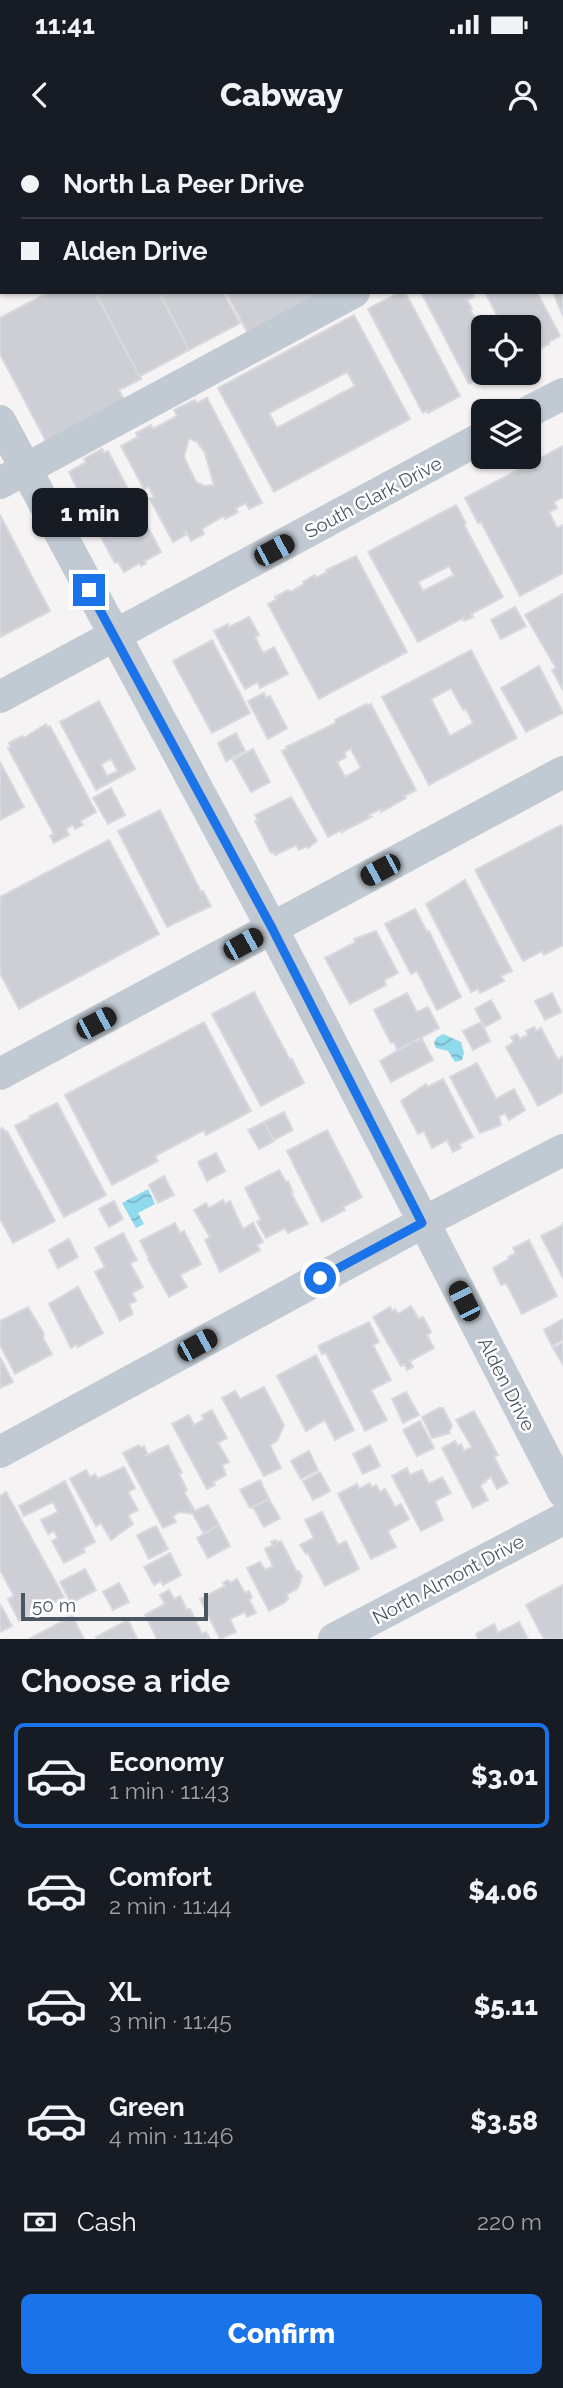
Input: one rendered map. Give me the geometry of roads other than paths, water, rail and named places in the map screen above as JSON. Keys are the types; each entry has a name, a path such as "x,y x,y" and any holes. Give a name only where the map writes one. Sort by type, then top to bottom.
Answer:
{"street":[{"path":"13,476 350,294"},
{"path":"541,405 563,394"},
{"name":"Alden Drive","path":"0,421 13,476 115,636 272,928 563,1493"},
{"name":"South Clark Drive","path":"0,697 471,443"},
{"path":"0,1074 563,772"},
{"path":"0,1452 422,1223 563,1150"},
{"name":"North Almont Drive","path":"334,1639 563,1519"}],"water":[{"path":"443,1034 461,1042 464,1053 462,1060 455,1062 448,1051 436,1048 436,1038"},
{"path":"148,1189 155,1204 138,1213 144,1224 136,1228 122,1203"}]}
